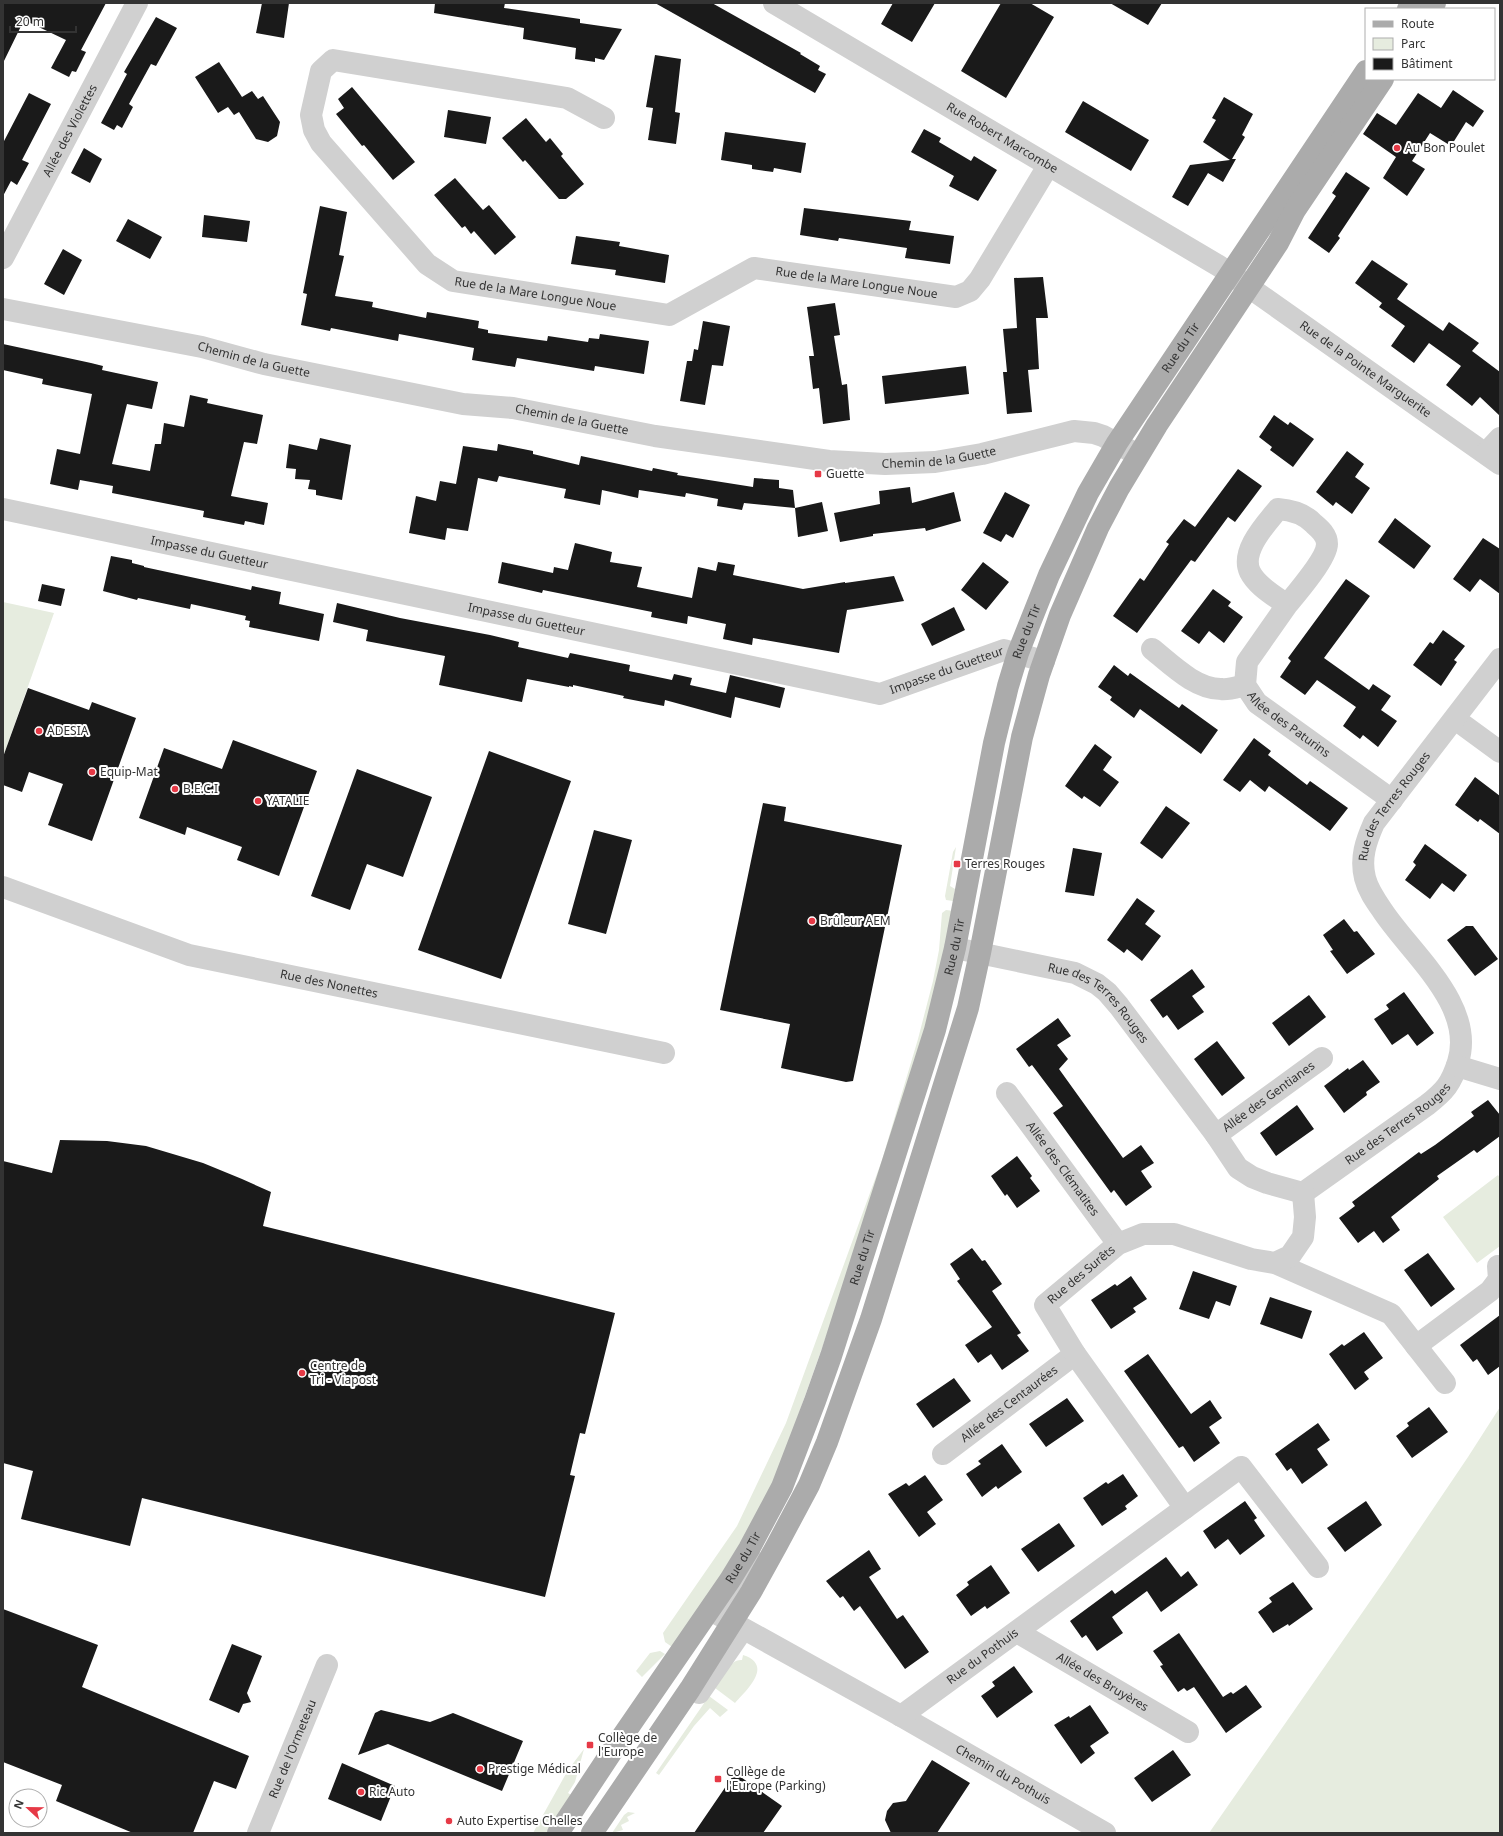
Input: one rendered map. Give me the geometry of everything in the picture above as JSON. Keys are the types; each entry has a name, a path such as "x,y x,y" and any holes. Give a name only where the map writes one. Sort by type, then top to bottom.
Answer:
{"main road":[{"name":"Rue du Tir","path":"592,1833 690,1689 737,1626 808,1485 832,1428 871,1319 957,1046 980,953 1022,737 1044,661 1060,615 1098,528 1138,455 1239,280 1365,73"},
{"name":"Rue du Tir","path":"558,1833 615,1747 710,1610 749,1548 782,1487 823,1379 926,1062 955,948 994,743 1008,686 1018,653 1049,575 1072,525 1088,493 1117,443 1239,280 1278,243 1295,210 1383,80"}],"street":[{"name":"Allée des Violettes","path":"3,258 137,3"},
{"name":"Rue Robert Marcombe","path":"774,3 1219,266 1239,280"},
{"name":"Rue de la Mare Longue Noue","path":"604,118 567,98 333,60 321,71 311,115 314,130 321,143 427,264 453,281 669,315 754,268 956,297 970,291 980,279 1048,166"},
{"name":"Rue de la Pointe Marguerite","path":"1239,280 1495,452"},
{"name":"Chemin de la Guette","path":"3,309 202,346 264,364 463,404 513,408 655,436 829,461 885,464 935,462 996,452 1074,431 1094,433 1117,443 1138,455"},
{"name":"Impasse du Guetteur","path":"3,509 880,694 1004,650 1044,661"},
{"name":"Allée des Paturins","path":"1287,605 1247,662 1245,685 1257,702 1392,800"},
{"path":"1152,649 1192,680 1209,687 1220,690 1245,685"},
{"name":"Rue des Terres Rouges","path":"955,948 1075,973 1097,984 1107,992 1118,1006 1216,1135 1238,1168 1252,1177 1267,1183 1303,1193 1444,1092 1451,1083 1461,1052 1461,1032 1456,1014 1448,998 1435,979 1390,923 1371,894 1365,879 1362,860 1367,838 1374,823 1500,659"},
{"path":"1454,719 1500,752"},
{"name":"Rue des Nonettes","path":"3,887 189,955 664,1053"},
{"name":"Allée des Gentianes","path":"1216,1135 1322,1058"},
{"path":"1457,1066 1500,1079"},
{"name":"Allée des Clématites","path":"1007,1093 1118,1244"},
{"path":"1275,1263 1290,1256 1303,1237 1305,1217 1303,1193"},
{"name":"Rue des Surêts","path":"1185,1508 1075,1354 1044,1305 1118,1244 1143,1234 1174,1234 1251,1259 1275,1263 1391,1314 1445,1383"},
{"path":"1416,1346 1490,1292 1499,1279 1498,1266"},
{"name":"Allée des Centaurées","path":"943,1454 1075,1354"},
{"path":"650,1747 672,1731 717,1667 737,1626 740,1579 800,1467 818,1418 823,1379"},
{"name":"Rue du Pothuis","path":"901,1716 1241,1467 1318,1567"},
{"path":"710,1610 901,1716"},
{"name":"Allée des Bruyères","path":"1017,1632 1188,1732"},
{"name":"Rue de l'Ormeteau","path":"258,1833 326,1665"},
{"name":"Chemin du Pothuis","path":"901,1716 1105,1833"}],"green space":[{"path":"3,602 54,613 3,757"},
{"path":"956,847 950,886 955,889 953,901 946,900 945,896 953,852"},
{"path":"946,910 954,911 949,944 876,1196 778,1472 748,1531 675,1649 665,1642 663,1633 737,1526 786,1423 882,1160 918,1039 933,981 939,950 942,913"},
{"path":"1498,1175 1500,1178 1500,1246 1477,1263 1443,1217"},
{"path":"1500,1407 1500,1833 1209,1833 1387,1577"},
{"path":"660,1651 665,1654 642,1677 636,1671 650,1653"},
{"path":"743,1655 752,1659 757,1665 757,1671 751,1685 735,1703 715,1688 729,1666 742,1660"},
{"path":"709,1696 728,1710 720,1717 710,1708 694,1726 659,1775 656,1773"},
{"path":"584,1749 575,1782 568,1793 573,1796 549,1833 533,1833 568,1770"},
{"path":"628,1812 635,1813 627,1817 629,1821 621,1825 623,1830 612,1833 624,1815"}],"building":[{"path":"3,3 106,3 81,50 86,52 76,72 72,71 69,77 51,68 66,40 24,20 3,63"},
{"path":"262,3 289,3 284,38 256,33"},
{"path":"435,3 505,3 504,8 580,19 580,23 622,29 604,60 595,58 595,62 575,59 576,48 523,39 524,28 434,13"},
{"path":"655,3 712,3 801,53 800,54 820,66 818,70 826,74 815,93"},
{"path":"893,3 935,3 912,42 881,24"},
{"path":"1001,3 1030,3 1054,17 1006,98 961,71"},
{"path":"1110,3 1162,3 1148,25"},
{"path":"156,17 177,28 156,66 151,64 129,104 133,107 122,128 117,125 114,130 101,123 127,74 124,72"},
{"path":"655,55 681,59 675,112 680,113 676,144 648,140 653,108 646,107"},
{"path":"219,62 242,97 252,91 258,99 263,96 280,122 277,136 268,142 256,139 239,112 234,115 228,107 218,113 195,77"},
{"path":"352,87 415,162 393,180 364,145 362,146 336,114 344,108 338,99"},
{"path":"1453,90 1484,111 1473,127 1466,122 1451,146 1430,133 1412,161 1425,169 1407,196 1383,178 1396,157 1363,134 1377,113 1396,125 1418,93 1441,108"},
{"path":"29,93 51,104 22,160 29,163 17,185 11,181 3,196 3,143"},
{"path":"1224,97 1253,114 1242,135 1245,137 1232,159 1236,159 1223,182 1208,173 1188,206 1172,197 1190,165 1230,160 1203,142 1216,120 1212,118"},
{"path":"1083,101 1149,140 1131,171 1065,132"},
{"path":"448,110 491,117 486,144 444,137"},
{"path":"526,118 546,142 550,138 563,154 561,156 584,184 566,199 559,199 525,160 523,162 502,138"},
{"path":"924,129 941,138 939,142 971,161 974,156 997,170 978,201 949,186 954,176 911,152"},
{"path":"725,132 806,143 801,173 774,168 773,172 752,169 752,165 721,160"},
{"path":"84,148 102,159 90,183 71,173"},
{"path":"1346,172 1370,188 1338,236 1340,238 1329,253 1308,238 1336,196 1332,193"},
{"path":"455,178 483,210 489,205 516,237 495,255 474,231 471,234 465,226 462,228 434,195"},
{"path":"320,206 347,212 339,255 344,256 335,296 373,302 372,307 426,318 427,312 479,321 478,328 488,330 488,333 547,341 548,336 588,342 589,338 599,339 600,334 649,341 644,374 595,366 594,371 517,358 515,367 472,360 474,348 399,334 398,341 331,328 330,331 301,325 307,294 303,293"},
{"path":"804,208 911,221 909,230 954,236 950,264 905,258 907,248 839,238 838,241 800,235"},
{"path":"204,215 250,221 247,242 202,237"},
{"path":"128,219 162,237 150,259 116,241"},
{"path":"576,236 620,242 619,246 669,255 665,283 615,275 616,270 571,264"},
{"path":"63,249 82,260 64,295 44,284"},
{"path":"1372,260 1408,284 1397,299 1443,331 1449,322 1479,343 1472,351 1500,372 1500,416 1480,397 1472,406 1446,385 1461,366 1429,343 1414,363 1391,346 1405,326 1379,307 1382,303 1355,283"},
{"path":"1043,277 1048,318 1036,318 1039,369 1028,370 1032,412 1007,414 1003,372 1007,372 1003,329 1017,328 1014,278"},
{"path":"835,303 840,335 834,336 842,385 847,384 850,420 823,424 819,388 813,389 809,356 814,356 807,307"},
{"path":"703,321 730,326 723,366 712,365 705,405 680,401 687,361 692,361 694,349 698,350"},
{"path":"3,344 91,363 103,366 102,370 158,382 152,409 127,404 112,464 150,471 155,444 161,444 164,423 184,427 190,395 208,399 207,403 263,415 257,444 244,442 231,496 268,503 264,525 245,521 244,525 203,517 204,511 112,493 113,486 80,480 78,490 50,484 57,449 80,454 92,394 42,384 43,379 3,370"},
{"path":"966,366 969,394 885,404 882,376"},
{"path":"1274,415 1288,425 1290,422 1314,439 1293,467 1270,450 1272,447 1259,437"},
{"path":"320,438 351,445 342,500 316,495 316,490 308,489 310,480 295,479 296,469 286,468 289,444 317,450"},
{"path":"498,444 533,451 533,454 579,465 581,456 652,471 653,468 678,473 677,475 753,487 754,478 779,480 779,488 793,490 795,508 744,503 742,510 717,506 718,499 686,493 685,497 639,490 638,498 602,490 600,505 564,498 566,489 499,476 497,482 478,478 468,531 447,528 445,540 409,533 416,496 436,501 440,481 456,484 463,446 497,451"},
{"path":"1347,451 1364,464 1355,477 1370,488 1352,514 1336,502 1333,506 1316,492"},
{"path":"1238,469 1262,486 1235,522 1228,517 1195,562 1191,560 1137,633 1113,616 1140,578 1144,581 1169,544 1166,542 1184,519 1195,527"},
{"path":"910,487 912,503 954,492 961,521 926,531 925,528 873,534 873,536 840,542 834,513 880,504 879,491"},
{"path":"1005,492 1030,505 1013,538 1006,534 1001,542 983,533"},
{"path":"822,502 828,531 798,537 795,508"},
{"path":"1395,518 1431,546 1414,569 1378,542"},
{"path":"1483,538 1500,549 1500,594 1480,579 1470,592 1453,579"},
{"path":"575,543 612,552 610,562 642,567 637,587 692,598 698,567 716,571 718,562 735,565 733,575 803,589 894,576 904,601 847,610 839,653 753,638 752,645 723,639 726,624 688,616 687,624 651,617 652,612 543,590 542,593 498,583 502,562 553,573 554,567 568,570"},
{"path":"111,556 132,560 132,563 144,567 251,590 252,586 281,592 279,604 324,614 319,641 249,627 250,621 245,620 246,616 191,604 190,609 138,598 137,600 103,591"},
{"path":"983,562 1009,582 986,610 961,590"},
{"path":"1346,579 1370,596 1324,658 1369,690 1373,684 1391,696 1381,710 1397,721 1378,747 1363,735 1360,739 1343,726 1356,707 1317,680 1305,695 1280,677 1291,661 1288,658"},
{"path":"42,584 65,589 61,606 38,601"},
{"path":"1213,589 1231,602 1228,606 1243,617 1224,643 1209,631 1199,644 1181,631"},
{"path":"337,603 400,618 490,635 519,642 518,647 568,658 570,653 630,665 629,671 672,680 674,674 692,678 690,685 726,693 730,675 785,688 780,708 735,697 731,718 665,700 664,706 623,698 624,696 573,685 573,687 569,687 527,679 522,702 439,685 445,656 366,641 368,630 333,622"},
{"path":"954,607 965,630 932,646 921,624"},
{"path":"1443,630 1465,646 1454,660 1457,662 1441,686 1413,665 1430,642 1433,644"},
{"path":"1114,665 1128,676 1130,673 1179,708 1182,704 1218,730 1201,754 1140,709 1134,718 1110,700 1112,697 1098,687"},
{"path":"28,688 89,710 92,702 136,718 92,841 48,825 63,784 29,772 22,792 3,785 3,757"},
{"path":"1254,738 1271,751 1268,755 1307,785 1310,781 1348,808 1330,831 1269,786 1265,792 1250,780 1240,792 1223,780"},
{"name":"YATALIE","path":"233,740 317,771 279,876 237,860 242,847 187,827 185,835 139,818 164,748 222,769"},
{"path":"1095,744 1112,757 1103,770 1119,782 1100,807 1084,796 1082,799 1065,786"},
{"path":"489,751 571,781 501,979 418,950"},
{"path":"357,769 432,797 403,877 367,864 350,910 311,896"},
{"path":"1475,777 1500,796 1500,834 1480,819 1478,822 1455,805"},
{"name":"Brûleur AEM","path":"763,803 786,807 784,821 902,845 853,1081 846,1082 781,1068 790,1024 720,1010"},
{"path":"1166,806 1190,823 1162,859 1140,843"},
{"path":"594,830 632,840 606,934 568,924"},
{"path":"1425,844 1467,875 1454,892 1442,883 1430,899 1405,880 1416,865 1413,862"},
{"path":"1073,848 1102,853 1094,896 1065,892"},
{"path":"1137,898 1155,911 1145,924 1161,936 1142,961 1127,949 1124,953 1107,940"},
{"path":"1344,919 1354,932 1357,931 1375,954 1347,974 1330,951 1333,950 1323,935"},
{"path":"1466,926 1473,926 1498,959 1475,976 1447,940"},
{"path":"1192,969 1205,987 1192,996 1204,1012 1178,1030 1167,1015 1163,1018 1150,1000"},
{"path":"1404,992 1434,1033 1417,1046 1408,1034 1392,1045 1374,1019 1389,1009 1386,1005"},
{"path":"1309,995 1326,1017 1289,1046 1272,1023"},
{"path":"1058,1018 1071,1036 1057,1045 1068,1059 1059,1069 1123,1158 1141,1145 1154,1163 1141,1171 1152,1187 1126,1206 1114,1190 1111,1193 1053,1113 1063,1106 1032,1065 1029,1067 1016,1049"},
{"path":"1217,1041 1245,1078 1222,1096 1194,1059"},
{"path":"1363,1060 1380,1082 1366,1092 1367,1095 1344,1113 1324,1086 1348,1068 1349,1070"},
{"path":"1488,1100 1500,1115 1500,1136 1477,1153 1474,1150 1437,1176 1439,1179 1391,1217 1400,1230 1383,1243 1374,1231 1358,1243 1339,1218 1355,1206 1352,1202 1419,1152 1421,1154 1435,1145 1474,1116 1471,1112"},
{"path":"1297,1105 1314,1129 1276,1156 1260,1133"},
{"name":"Centre de Tri - Viapost","path":"60,1140 107,1141 146,1146 203,1163 242,1179 271,1192 263,1226 615,1313 585,1434 580,1433 570,1475 575,1476 545,1597 142,1498 130,1546 21,1519 33,1471 3,1463 3,1161 52,1173"},
{"path":"1017,1156 1032,1176 1030,1178 1040,1191 1017,1208 1007,1194 1005,1196 991,1176"},
{"path":"972,1248 982,1261 985,1260 1002,1284 992,1291 1021,1333 1017,1335 1029,1351 1002,1370 991,1354 978,1363 965,1345 992,1327 957,1281 960,1279 950,1264"},
{"path":"1428,1253 1455,1289 1431,1307 1404,1270"},
{"path":"1193,1271 1237,1286 1230,1306 1216,1301 1209,1319 1179,1309"},
{"path":"1131,1276 1147,1299 1133,1308 1136,1312 1111,1329 1091,1300 1115,1284 1117,1286"},
{"path":"1270,1297 1312,1311 1302,1339 1260,1324"},
{"path":"1500,1315 1500,1366 1488,1375 1477,1359 1473,1362 1460,1345"},
{"path":"1364,1332 1383,1358 1364,1372 1369,1379 1355,1390 1329,1354 1342,1344 1344,1346"},
{"path":"1148,1354 1191,1414 1210,1400 1222,1418 1209,1427 1220,1443 1194,1462 1183,1446 1179,1448 1124,1371"},
{"path":"954,1378 971,1401 933,1428 916,1404"},
{"path":"1067,1398 1084,1421 1046,1447 1029,1424"},
{"path":"1429,1407 1448,1432 1412,1458 1396,1436 1409,1426 1407,1423"},
{"path":"1318,1423 1330,1440 1317,1449 1328,1465 1302,1484 1291,1468 1287,1471 1275,1454"},
{"path":"1002,1444 1022,1472 998,1489 996,1486 982,1497 966,1474 981,1464 978,1461"},
{"path":"1123,1474 1138,1496 1125,1506 1127,1509 1102,1526 1083,1498 1106,1482 1108,1484"},
{"path":"925,1475 943,1500 927,1512 936,1524 919,1537 888,1494 906,1483 909,1486"},
{"path":"1245,1501 1257,1518 1254,1520 1265,1536 1240,1555 1228,1539 1215,1549 1203,1531"},
{"path":"1366,1501 1382,1525 1345,1552 1327,1528"},
{"path":"1059,1523 1075,1546 1038,1572 1021,1549"},
{"path":"869,1550 881,1569 869,1577 897,1619 903,1615 929,1652 905,1669 860,1606 854,1611 843,1596 840,1598 826,1581"},
{"path":"1166,1557 1181,1577 1188,1571 1198,1585 1161,1612 1147,1591 1112,1617 1123,1633 1097,1651 1086,1635 1082,1638 1070,1621 1112,1590 1115,1594"},
{"path":"991,1565 1010,1593 987,1609 985,1606 971,1616 956,1595 969,1585 967,1582"},
{"path":"1293,1582 1313,1609 1289,1626 1288,1624 1273,1633 1258,1612 1272,1602 1269,1598"},
{"path":"3,1609 98,1645 82,1687 249,1756 236,1789 214,1781 193,1833 133,1833 56,1801 62,1785 3,1762"},
{"path":"1179,1633 1223,1697 1231,1692 1233,1694 1246,1685 1262,1707 1226,1733 1194,1687 1187,1691 1184,1688 1178,1692 1160,1666 1163,1665 1153,1651"},
{"path":"232,1644 262,1656 247,1693 251,1702 243,1704 239,1713 209,1700"},
{"path":"1014,1666 1033,1692 997,1718 981,1696 995,1686 992,1682"},
{"path":"1090,1705 1109,1733 1090,1746 1095,1753 1081,1764 1054,1725 1069,1716 1070,1718"},
{"name":"Prestige Médical","path":"381,1710 430,1722 453,1713 523,1741 502,1791 388,1744 358,1755 375,1713"},
{"path":"1173,1750 1191,1775 1152,1802 1134,1778"},
{"path":"932,1760 970,1783 937,1833 891,1833 885,1820 887,1811 893,1803 906,1801"},
{"name":"Ric Auto","path":"342,1763 395,1786 381,1821 328,1799"},
{"path":"735,1773 782,1806 763,1833 694,1833"}],"place":[{"name":"Au Bon Poulet","path":"1397,148"},
{"name":"Guette","path":"818,474"},
{"name":"ADESIA","path":"39,731"},
{"name":"Equip-Mat","path":"92,772"},
{"name":"B.E.C.I","path":"175,789"},
{"name":"YATALIE","path":"258,801"},
{"name":"Terres Rouges","path":"957,864"},
{"name":"Brûleur AEM","path":"812,921"},
{"name":"Centre de Tri - Viapost","path":"302,1373"},
{"name":"Collège de l'Europe","path":"590,1745"},
{"name":"Prestige Médical","path":"480,1769"},
{"name":"Collège de l'Europe (Parking)","path":"718,1779"},
{"name":"Ric Auto","path":"361,1792"},
{"name":"Auto Expertise Chelles","path":"449,1821"}]}
